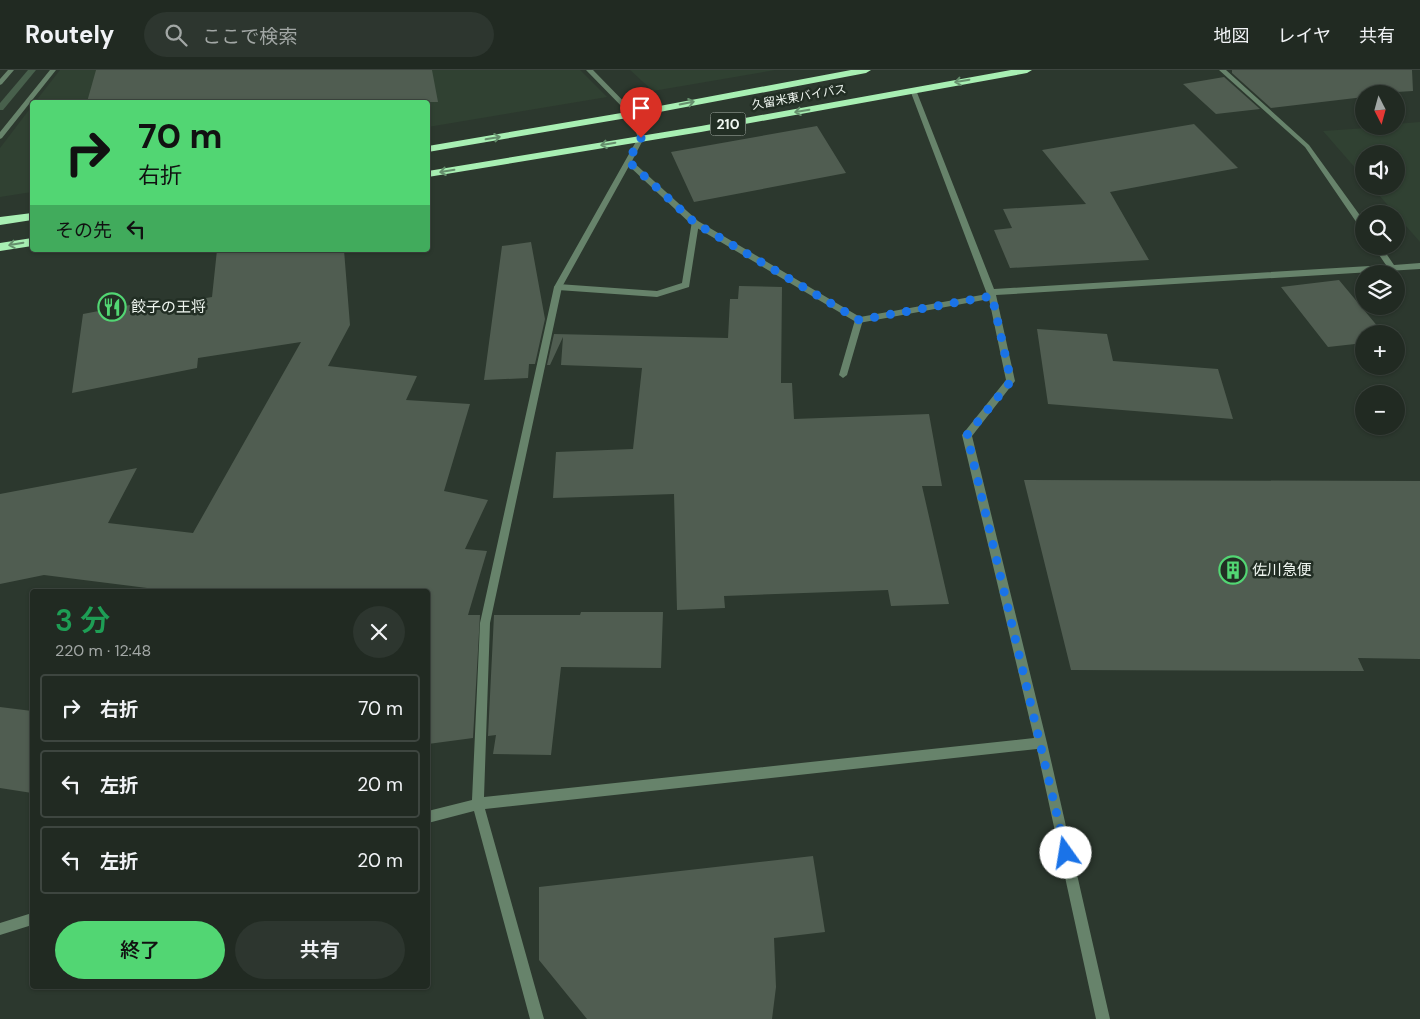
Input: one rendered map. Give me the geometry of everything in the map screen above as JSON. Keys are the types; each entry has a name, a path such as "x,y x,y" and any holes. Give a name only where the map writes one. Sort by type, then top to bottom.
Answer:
{"highway":[{"name":"久留米東バイパス","path":"430,149 633,114 866,70"},
{"name":"久留米東バイパス","path":"430,174 701,129 1027,70"},
{"path":"0,221 30,217"},
{"path":"0,247 30,242"}],"street":[{"path":"0,84 11,70"},
{"path":"0,137 53,70"},
{"path":"537,1019 478,804 485,623 558,287 641,138 633,114 589,70"},
{"path":"1222,70 1307,146 1355,214"},
{"path":"913,90 992,294 1011,381 967,435 1041,743 1103,1019"},
{"path":"628,161 695,223 859,320 992,294 1355,270"},
{"path":"558,287 657,294 686,285 695,223"},
{"path":"1405,267 1420,266"},
{"path":"843,375 859,320"},
{"path":"430,816 478,804 1041,743"},
{"path":"0,929 30,920"}],"shaded area":[{"path":"60,70 580,70 607,97 430,127 430,100 37,100"},
{"path":"630,70 775,70 653,91"},
{"path":"30,109 30,192 0,197 0,148"},
{"path":"1420,122 1420,242 1405,225 1405,205 1388,205 1379,195 1405,195 1405,145 1355,145 1355,168 1323,131 1355,129 1355,135 1405,135 1405,123"}],"building":[{"path":"96,70 432,70 438,102 430,102 430,100 88,100"},
{"path":"1232,70 1412,70 1413,91 1405,91 1405,85 1355,85 1355,98 1271,108 1232,73"},
{"path":"1224,77 1260,109 1216,114 1183,84"},
{"path":"1194,124 1238,168 1110,192 1149,260 1010,268 994,230 1012,228 1003,209 1086,204 1042,150"},
{"path":"817,126 846,173 694,202 671,152"},
{"path":"531,242 545,319 535,364 529,364 528,378 484,380 502,246"},
{"path":"217,252 344,252 350,325 328,366 417,376 406,400 470,404 444,491 488,500 465,549 487,551 468,615 480,615 473,738 430,744 430,589 155,589 44,575 0,584 0,494 137,468 108,523 193,533 301,342 198,358 197,368 72,393 83,314 130,305 129,311 212,297"},
{"path":"1339,280 1355,299 1355,315 1368,315 1376,325 1355,325 1355,344 1328,347 1281,287"},
{"path":"739,286 782,287 781,383 792,383 794,419 929,414 942,486 922,486 949,604 891,606 888,590 724,596 725,608 677,610 674,494 553,498 556,452 633,449 642,368 561,365 563,337 550,365 547,365 554,334 728,338 730,299 738,299"},
{"path":"1037,329 1107,334 1113,361 1218,369 1233,419 1048,404"},
{"name":"佐川急便","path":"1024,480 1420,481 1420,659 1358,658 1364,671 1071,670"},
{"path":"581,612 663,612 661,668 561,667 551,755 493,754 496,735 488,736 494,615 580,615"},
{"path":"0,707 30,711 30,793 0,788"},
{"path":"813,856 825,932 774,938 776,987 772,1019 587,1019 539,960 539,887"}],"waterway":[{"path":"0,108 32,70"}],"place":[{"name":"餃子の王将","path":"112,307"},
{"name":"佐川急便","path":"1233,570"}],"route":[{"path":"641,138 628,161 695,223 859,320 992,296 1011,381 967,435 1066,853"}]}
